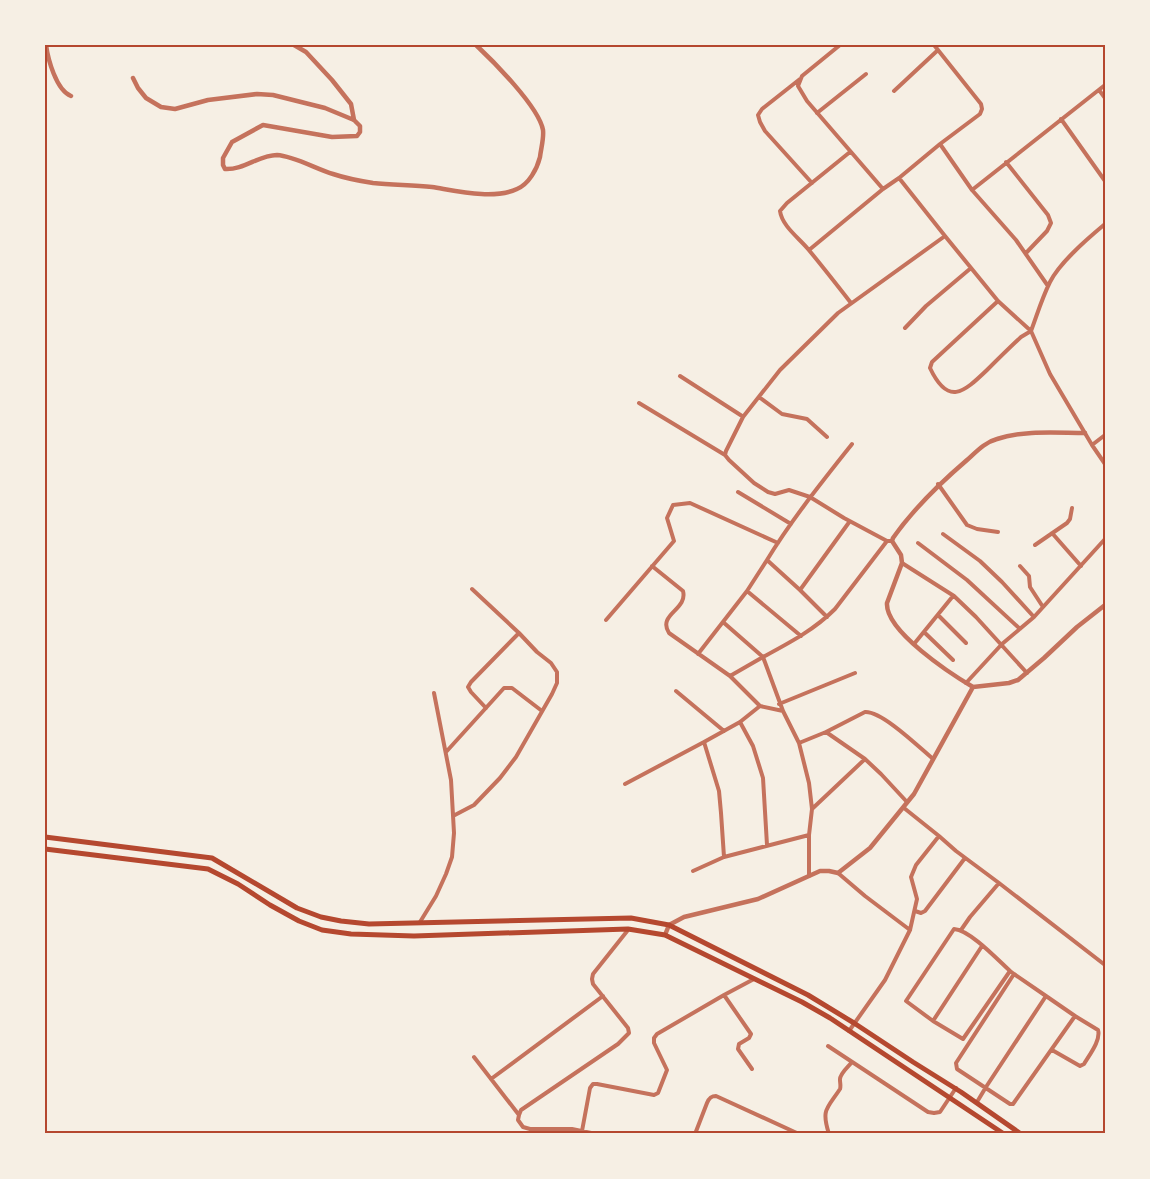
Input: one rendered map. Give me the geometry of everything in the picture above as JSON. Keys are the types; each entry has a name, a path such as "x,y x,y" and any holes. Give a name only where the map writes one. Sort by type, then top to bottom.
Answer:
{"main road":[{"path":"45,837 212,858 297,908 321,917 341,921 369,924 631,918 669,925 808,995 956,1088 1021,1134"},
{"path":"45,849 208,869 238,884 299,921 322,930 351,934 414,936 628,930 665,935 802,1002 1004,1134"}],"street":[{"path":"46,45 51,69 66,94 71,96"},
{"path":"294,45 306,52 332,80 351,104 354,120"},
{"path":"134,78 146,98 161,107 175,109 197,102 257,94 273,95 325,108 354,120 360,126 357,136 332,137 263,125 232,142 224,158 225,169 241,167 276,155 332,174 369,183 430,187 494,195 518,189 534,173 543,141 543,130 528,101 476,45"},
{"path":"812,183 765,131 758,114 840,45"},
{"path":"809,250 980,114 981,104 934,45"},
{"path":"894,91 938,50"},
{"path":"818,113 866,74"},
{"path":"802,76 798,86 800,91 883,189"},
{"path":"972,190 1105,85"},
{"path":"1099,90 1105,98"},
{"path":"1061,119 1105,181"},
{"path":"940,144 972,190 1026,253 1048,286"},
{"path":"850,152 780,211 784,222 851,303"},
{"path":"1006,162 1048,215 1051,223 1047,231 1026,253"},
{"path":"899,178 998,301 1031,331 1050,374 1105,464"},
{"path":"998,301 932,362 930,368 939,384 948,391 956,392 969,388 1021,337 1031,331 1050,281 1067,259 1105,224"},
{"path":"725,455 743,417 780,370 838,312 945,236"},
{"path":"905,328 926,306 971,268"},
{"path":"680,376 743,417"},
{"path":"759,397 782,414 807,419 828,437"},
{"path":"639,403 725,455 754,483 768,492 775,494 789,490 810,497 890,541 901,555 902,563 887,603 889,616 914,645 973,687 1018,680 1105,605"},
{"path":"730,676 820,624 841,602 914,510 938,484 982,447 995,439 1035,433 1085,434"},
{"path":"1092,445 1105,435"},
{"path":"698,654 747,591 810,497 852,444"},
{"path":"938,484 967,525 998,532"},
{"path":"738,492 791,524"},
{"path":"606,620 674,541 667,518 673,505 690,503 778,543"},
{"path":"1035,545 1067,523 1072,508"},
{"path":"800,590 850,521"},
{"path":"1052,533 1081,566"},
{"path":"943,534 985,565 1034,617"},
{"path":"966,683 1002,644 1034,617 1105,539"},
{"path":"918,543 974,586 1020,629"},
{"path":"767,560 827,617"},
{"path":"902,563 954,596 1002,644 1027,673"},
{"path":"652,566 683,591 685,596 668,617 666,627 669,633 730,676 760,706 783,711"},
{"path":"1020,566 1029,576 1030,587 1043,607"},
{"path":"453,816 474,806 516,757 554,688 557,672 551,663 472,589"},
{"path":"747,591 801,636"},
{"path":"914,645 954,596"},
{"path":"938,615 966,643"},
{"path":"723,622 763,657 779,704 799,743 809,783 812,809 809,835 809,876"},
{"path":"924,632 953,660"},
{"path":"486,708 468,687 519,633"},
{"path":"779,704 855,673"},
{"path":"838,873 870,848 904,808 973,687"},
{"path":"446,753 504,688 512,688 542,711"},
{"path":"676,691 724,731"},
{"path":"420,923 446,874 452,857 454,833 451,780 434,693"},
{"path":"625,784 740,722 760,706"},
{"path":"799,743 869,711 898,729 933,759"},
{"path":"740,722 753,746 763,777 767,845"},
{"path":"826,732 865,759 908,802"},
{"path":"704,741 719,791 724,857"},
{"path":"812,809 865,759"},
{"path":"904,808 965,858 1105,965"},
{"path":"693,871 724,857 809,835"},
{"path":"849,1031 885,980 910,930 917,899 911,877 913,870 939,836"},
{"path":"915,911 921,913 925,911 965,858"},
{"path":"665,935 669,925 684,917 758,899 820,871 838,873 910,930"},
{"path":"961,930 999,882"},
{"path":"1012,973 963,1039 906,1001 951,932 954,929 961,930 1012,973 1099,1032 1084,1064 1080,1066 1052,1050"},
{"path":"596,1134 564,1128 530,1128 523,1126 518,1120 522,1110 626,1038 629,1033 628,1028 592,980 594,974 628,930"},
{"path":"933,1021 982,946"},
{"path":"1012,973 956,1063 957,1070 1013,1104 1075,1016"},
{"path":"582,1131 590,1088 593,1084 654,1095 658,1093 667,1070 654,1043 657,1034 754,979"},
{"path":"724,995 751,1034 739,1044 738,1049 752,1069"},
{"path":"491,1079 603,996"},
{"path":"977,1102 1046,996"},
{"path":"828,1046 928,1112 940,1112 956,1088"},
{"path":"474,1057 519,1115"},
{"path":"829,1134 826,1110 842,1086 840,1077 852,1062"},
{"path":"695,1134 709,1098 716,1096 799,1134"}]}
